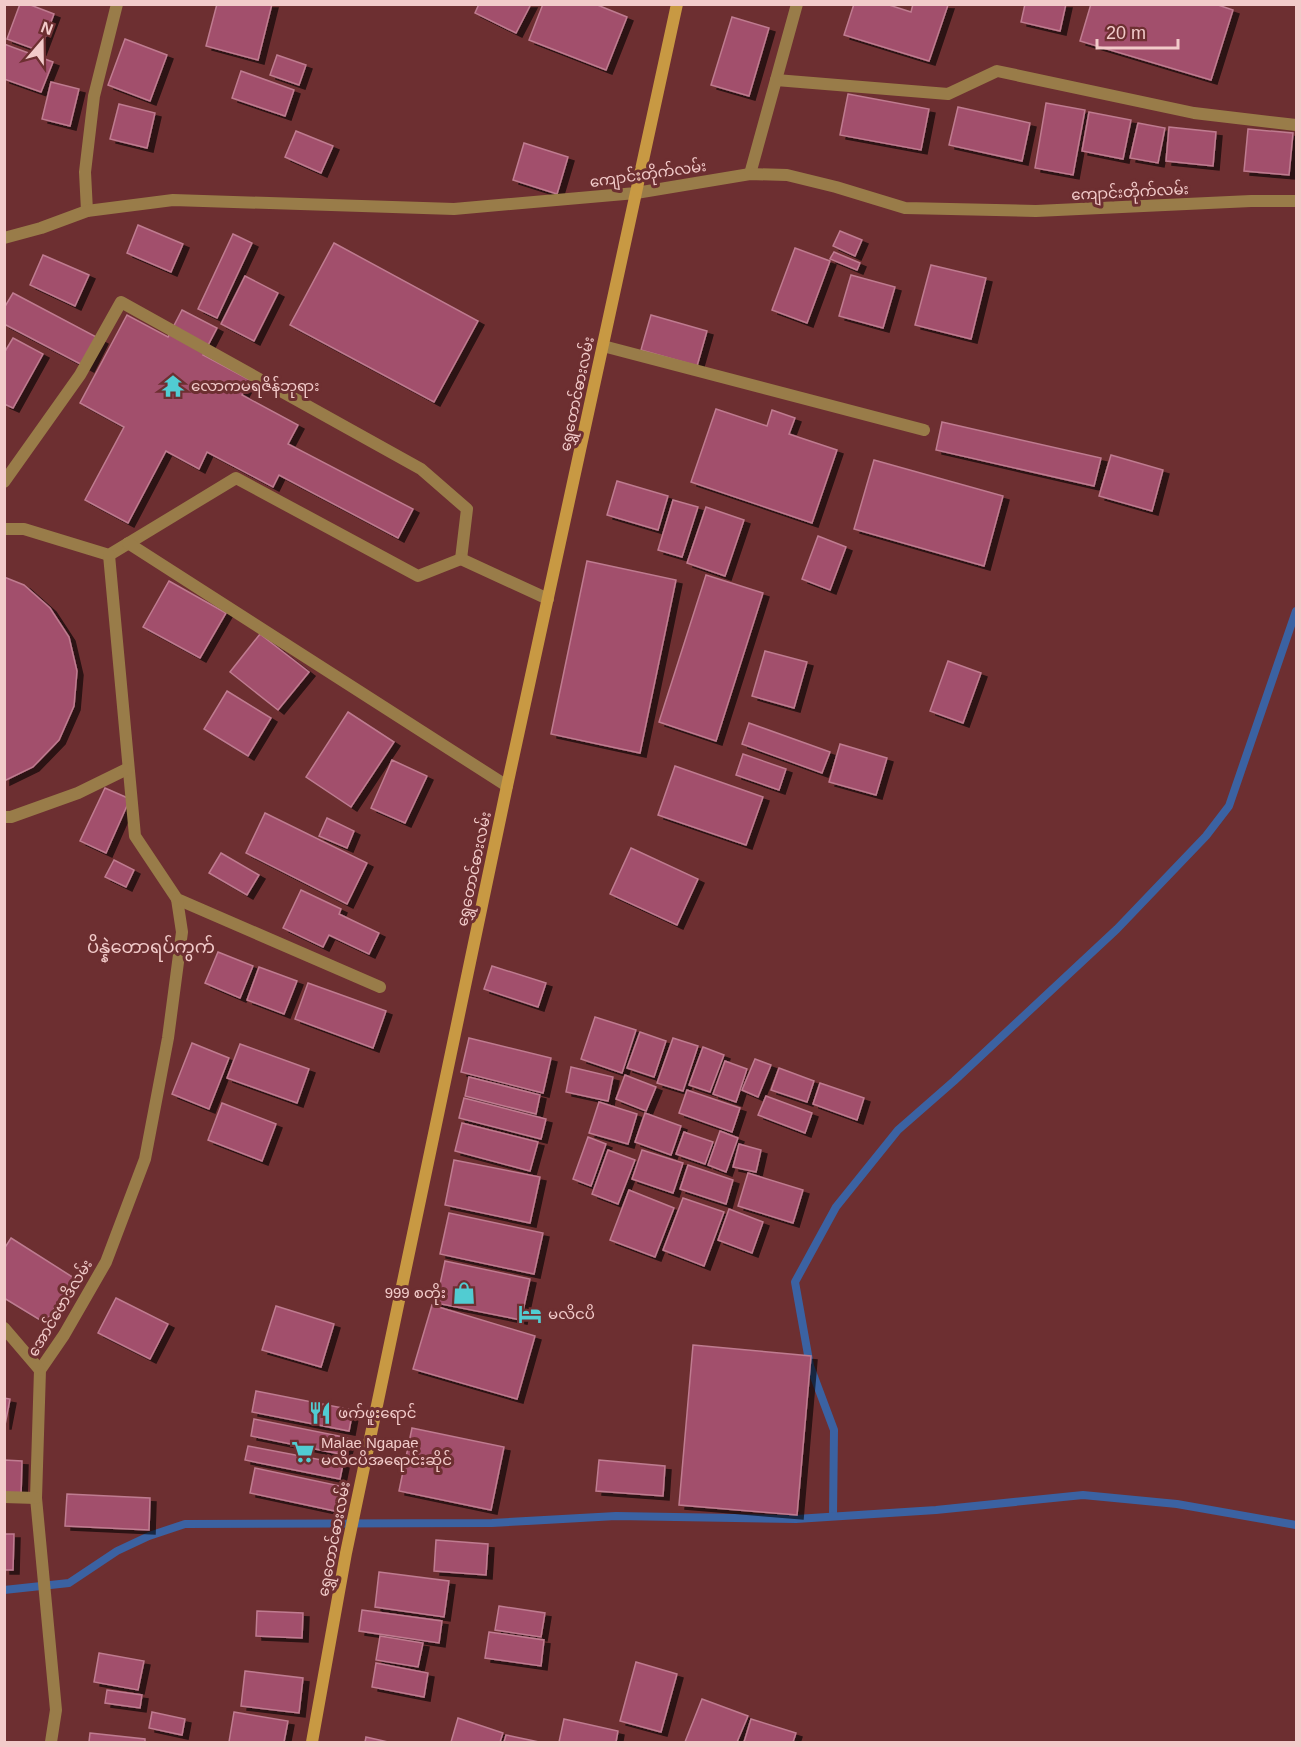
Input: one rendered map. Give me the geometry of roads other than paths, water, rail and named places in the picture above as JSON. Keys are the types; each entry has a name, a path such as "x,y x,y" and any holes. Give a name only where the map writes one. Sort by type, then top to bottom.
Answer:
{"street":[{"path":"87,211 85,172 94,96 117,4"},
{"name":"ရွှေတောင်ဓားလမ်း","path":"312,1743 346,1553 507,786 677,4"},
{"path":"750,174 797,4"},
{"path":"776,80 948,94 997,71 1194,113 1296,125"},
{"name":"ကျောင်းတိုက်လမ်း","path":"4,238 41,228 87,211 173,200 454,210 636,193 750,174 787,175 905,208 1036,211 1296,201"},
{"path":"4,482 80,375 121,302 421,469 467,509 461,559"},
{"path":"603,346 924,430"},
{"path":"4,529 24,529 109,555 236,478 418,576 461,559 548,599"},
{"path":"128,543 507,786"},
{"path":"109,555 127,770 135,836 177,899 380,987"},
{"path":"4,817 11,817 78,793 127,770"},
{"name":"အောင်ဗောဒိလမ်း","path":"51,1743 56,1710 36,1498 40,1370 64,1335 106,1262 145,1159 168,1038 182,932 177,899"},
{"path":"4,1328 40,1370"},
{"path":"4,1497 36,1498"}],"waterway":[{"path":"833,1516 834,1430 810,1366 795,1282 836,1207 898,1130 1117,929 1206,836 1229,806 1296,611"},
{"path":"4,1590 69,1583 117,1551 149,1536 185,1524 492,1523 616,1516 796,1519 936,1510 1083,1495 1177,1504 1296,1525"}],"place":[{"name":"လောကမရဇိန်ဘုရား","path":"173,386"},
{"name":"999 စတိုး","path":"464,1293"},
{"name":"မလိငပိ","path":"530,1314"},
{"name":"ဖက်ဖူးရောင်","path":"320,1413"},
{"name":"Malae Ngapae မလိငပိအရောင်းဆိုင်","path":"303,1452"}],"district":[{"name":"ပိန္နဲတောရပ်ကွက်","path":"151,947"}]}
